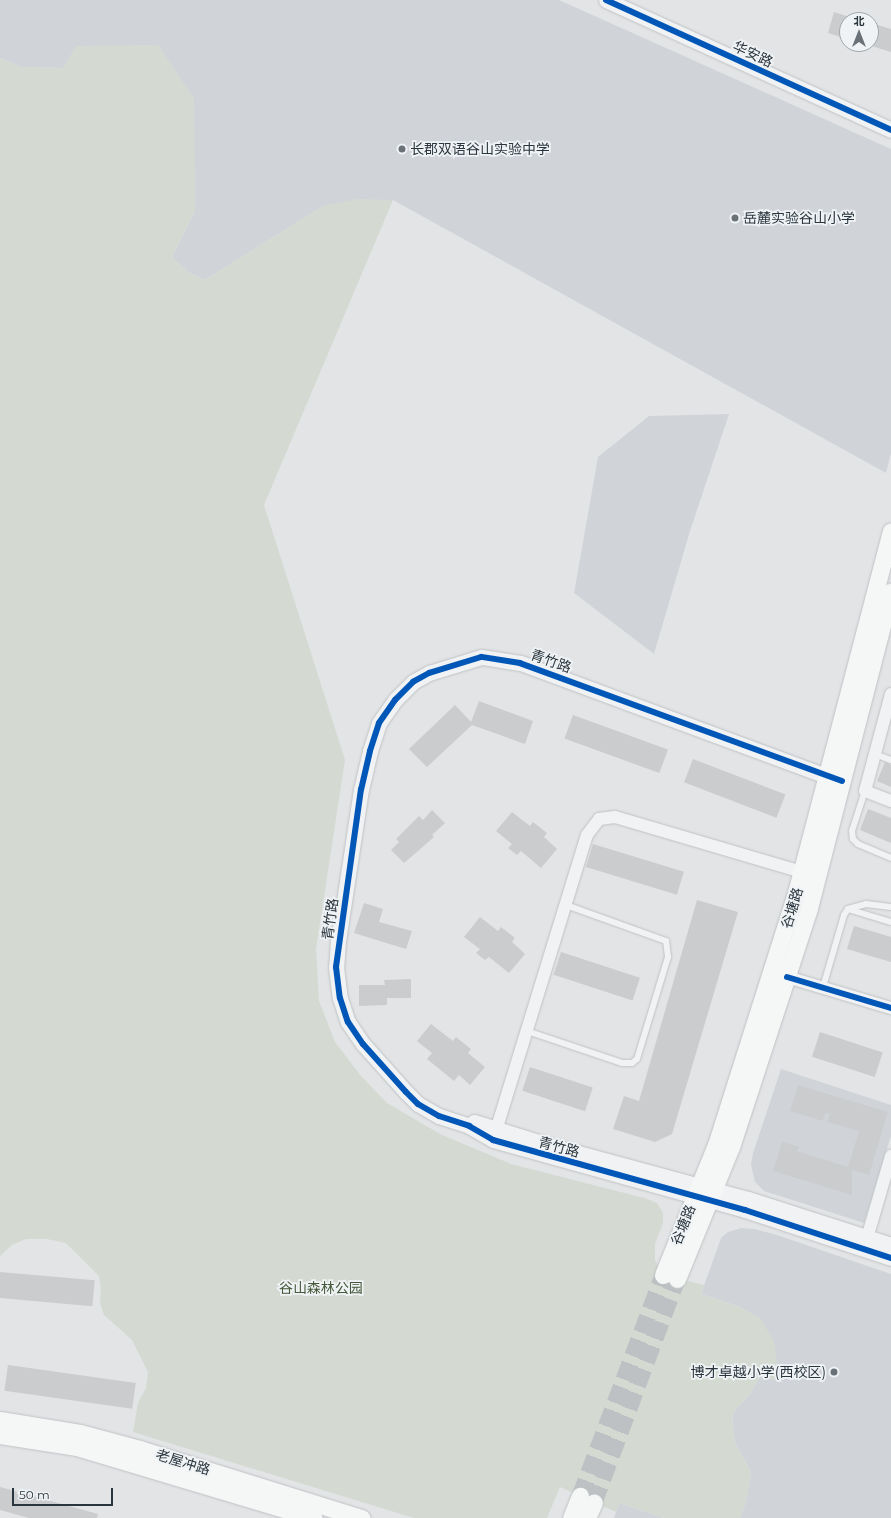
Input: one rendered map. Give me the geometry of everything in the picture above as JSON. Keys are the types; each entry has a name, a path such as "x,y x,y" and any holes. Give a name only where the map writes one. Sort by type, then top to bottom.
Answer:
{"main road":[{"name":"谷塘路","path":"704,1193 731,1147 809,908 834,781 891,531"},
{"name":"谷塘路","path":"670,1277 704,1193 729,1104 802,872 834,781 891,591"},
{"name":"老屋冲路","path":"0,1420 80,1433 140,1449 362,1518"},
{"name":"老屋冲路","path":"0,1434 77,1447 314,1518"},
{"path":"571,1518 587,1499 588,1518"}],"street":[{"name":"华安路","path":"606,0 891,130"},
{"name":"华安路","path":"624,0 891,120"},
{"name":"青竹路","path":"834,781 520,663 498,658 481,657 429,673 413,682 395,700 380,723 370,751 361,789 338,941 336,966 340,998 348,1022 363,1044 418,1104 439,1116 495,1135 704,1193 865,1243 891,1258"},
{"path":"891,694 889,709 875,754 866,791 891,801"},
{"path":"495,1135 591,826 599,819 607,816 802,872"},
{"path":"787,977 891,1008"},
{"path":"865,1243 891,1156"},
{"name":"青竹路","path":"865,1243 891,1245"}],"lane":[{"path":"875,754 891,760"},
{"path":"866,791 852,831 853,839 858,844 891,858"},
{"path":"823,987 844,916 848,909 866,904 891,907"},
{"path":"527,1031 622,1063 632,1063 637,1059 668,957 666,941 566,905"},
{"path":"848,909 891,922"}],"shaded area":[{"path":"0,0 559,0 891,149 891,453 886,473 393,200 323,206 205,280 188,272 172,257 195,211 63,68 21,67 0,58"},
{"path":"729,414 690,531 654,654 574,593 598,457 649,416"},
{"path":"781,1069 891,1105 891,1136 864,1223 764,1191 755,1182 751,1165 753,1153"},
{"name":"博才卓越小学(西校区)","path":"741,1228 754,1229 777,1235 891,1274 891,1518 740,1518 746,1501 751,1472 735,1443 732,1418 735,1410 749,1395 761,1375 775,1380 740,1307 701,1294 721,1238 728,1232"},
{"path":"619,1503 664,1518 614,1518"}],"green space":[{"name":"谷山森林公园","path":"158,45 194,99 195,211 172,257 188,272 205,280 323,206 358,199 393,200 264,505 345,760 316,949 319,1001 335,1042 361,1076 387,1103 440,1134 511,1164 644,1198 657,1203 663,1213 663,1223 655,1244 655,1260 663,1275 704,1285 701,1294 740,1307 760,1318 774,1341 778,1368 775,1380 761,1375 749,1395 735,1410 732,1418 735,1443 751,1472 746,1501 740,1518 664,1518 619,1503 616,1512 560,1487 547,1518 414,1518 133,1432 138,1403 146,1388 148,1372 132,1340 104,1315 100,1303 101,1289 99,1276 66,1243 47,1239 26,1239 12,1245 0,1256 0,58 21,67 63,68 76,46"}],"building":[{"path":"834,12 839,14 839,36 828,33"},
{"path":"879,25 891,29 891,52 879,48"},
{"path":"479,701 533,721 525,744 472,725 427,767 409,749 455,705 471,722"},
{"path":"573,715 668,750 659,773 564,738"},
{"path":"693,759 785,794 776,818 684,782"},
{"path":"885,762 891,765 891,787 877,781"},
{"path":"868,809 891,818 891,843 860,830"},
{"path":"432,810 445,823 432,835 434,837 404,863 391,850 399,842 396,839 419,816 423,820"},
{"path":"512,812 530,826 533,822 547,833 544,837 557,849 541,868 521,851 517,855 508,848 512,844 496,831"},
{"path":"593,844 684,872 677,895 586,867"},
{"path":"697,900 738,912 672,1134 655,1142 613,1129 624,1096 639,1101"},
{"path":"364,903 383,909 379,922 412,931 406,949 354,933"},
{"path":"480,917 498,931 501,927 515,938 512,942 525,954 509,973 489,957 485,960 476,953 480,949 464,937"},
{"path":"854,926 891,937 891,962 847,949"},
{"path":"561,952 640,978 633,1000 554,975"},
{"path":"411,979 411,998 387,998 387,1005 359,1006 359,985 385,985 384,980"},
{"path":"431,1024 453,1041 456,1037 471,1049 468,1053 485,1067 470,1085 459,1075 454,1081 427,1059 432,1053 417,1041"},
{"path":"820,1032 883,1052 875,1077 812,1057"},
{"path":"530,1067 593,1087 585,1111 522,1091"},
{"path":"798,1085 888,1112 869,1175 852,1170 852,1195 773,1171 782,1142 799,1147 797,1151 848,1167 859,1131 827,1122 830,1114 825,1113 823,1121 790,1111"},
{"path":"0,1272 95,1280 92,1306 0,1298"},
{"path":"8,1365 136,1383 132,1409 4,1391"},
{"path":"0,1487 98,1514 97,1518 29,1518 0,1510"}],"tunnel":[{"path":"580,1496 663,1275"},
{"path":"594,1502 677,1279"}],"cycle path":[{"path":"606,0 891,130"},
{"path":"842,781 520,663 481,657 429,673 413,682 395,700 379,723 370,751 361,789 336,967 340,998 348,1022 363,1044 418,1104 439,1116 469,1126 493,1140 745,1210 891,1258"},
{"path":"787,977 891,1008"}],"place":[{"name":"长郡双语谷山实验中学","path":"402,149"},
{"name":"岳麓实验谷山小学","path":"735,218"},
{"name":"博才卓越小学(西校区)","path":"834,1372"}]}
